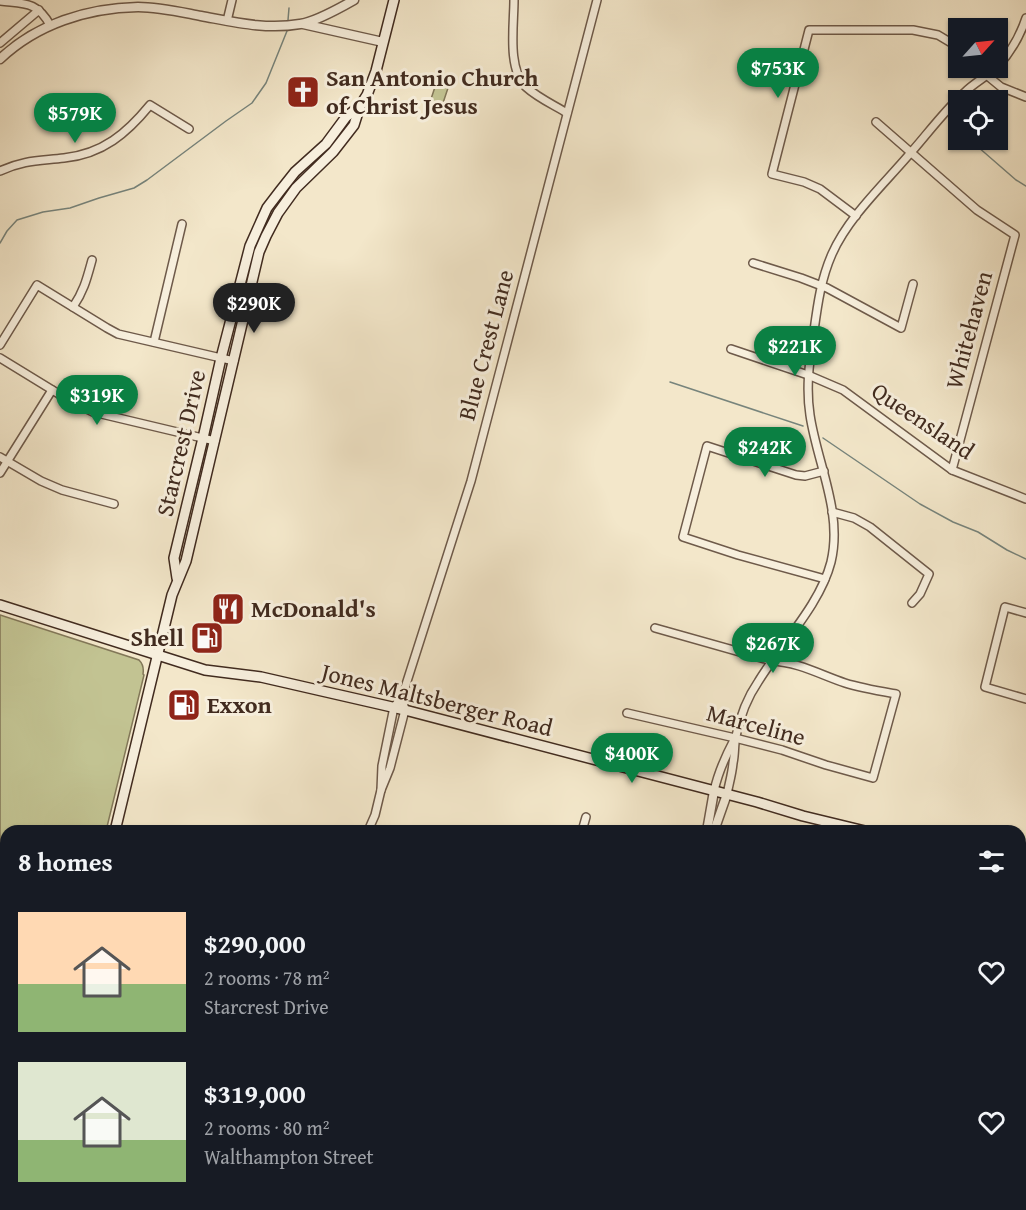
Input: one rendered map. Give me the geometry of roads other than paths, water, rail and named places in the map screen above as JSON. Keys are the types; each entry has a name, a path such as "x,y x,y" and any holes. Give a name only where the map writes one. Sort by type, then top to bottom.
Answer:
{"main road":[{"name":"Starcrest Drive","path":"178,580 174,558 250,246 266,212 280,191 295,172 326,144 346,117 360,106 368,95 394,0"},
{"name":"Starcrest Drive","path":"116,825 172,595 186,561 258,259 276,217 296,188 333,152 354,125 360,106"},
{"path":"307,161 315,170"},
{"path":"266,212 276,217"},
{"name":"Jones Maltsberger Road","path":"0,605 205,670 261,677 394,707 840,825"}],"street":[{"path":"227,21 232,0"},
{"path":"0,59 23,40 50,25 92,12 139,7 166,9 260,26 280,26 302,24 354,0"},
{"path":"514,0 513,52 519,77 526,87 567,113"},
{"name":"Blue Crest Lane","path":"381,790 382,766 394,707 402,697 471,481 597,0"},
{"path":"0,1 33,6 39,10 50,25"},
{"path":"0,44 39,10"},
{"path":"1008,53 1018,39 1026,18"},
{"path":"302,24 383,42"},
{"path":"856,216 820,189 804,182 772,174 809,30 922,31 938,35 948,41"},
{"path":"708,825 717,777 735,738 748,700 757,682 816,597 831,562 832,512 810,418 808,375 820,286 832,253 856,216 960,97 984,78"},
{"path":"990,78 1001,87 1026,97"},
{"path":"0,171 32,160 76,156 98,149 128,130 150,105 189,129"},
{"path":"876,122 911,153"},
{"name":"Whitehaven","path":"911,153 977,210 1015,235 952,470"},
{"path":"154,342 182,224"},
{"path":"73,307 82,294 92,260"},
{"path":"753,263 820,286 901,328 912,284"},
{"path":"0,345 37,285 118,334 234,361"},
{"name":"Queensland","path":"731,349 808,375 843,390 952,470 1026,499"},
{"path":"0,358 93,412 215,441"},
{"path":"0,473 52,390"},
{"path":"824,471 805,476 796,475 707,446 683,537 825,579"},
{"path":"0,457 41,481 62,490 114,504"},
{"path":"832,512 854,518 870,526 929,574 920,594 912,603"},
{"path":"1026,613 1005,607 985,687 1026,699"},
{"path":"655,628 772,661"},
{"name":"Marceline","path":"627,713 782,750 873,778 896,694 846,683 782,662 772,661"},
{"name":"Blue Crest Lane","path":"371,825 390,768 405,710 402,697"},
{"path":"716,825 727,795 734,762 735,738"},
{"name":"Blue Crest Lane","path":"375,815 375,825"},
{"path":"584,825 586,817"}],"waterway":[{"path":"288,20 289,8"},
{"path":"0,243 17,220 43,212 70,208 134,188 252,103 266,83 287,31"},
{"path":"982,150 1026,186"},
{"path":"670,382 803,426"},
{"path":"823,438 920,504 953,522 978,532 1026,559"}],"place":[{"name":"San Antonio Church of Christ Jesus","path":"303,92"},
{"name":"McDonald's","path":"228,609"},
{"name":"Shell","path":"207,638"},
{"name":"Exxon","path":"184,705"}]}
